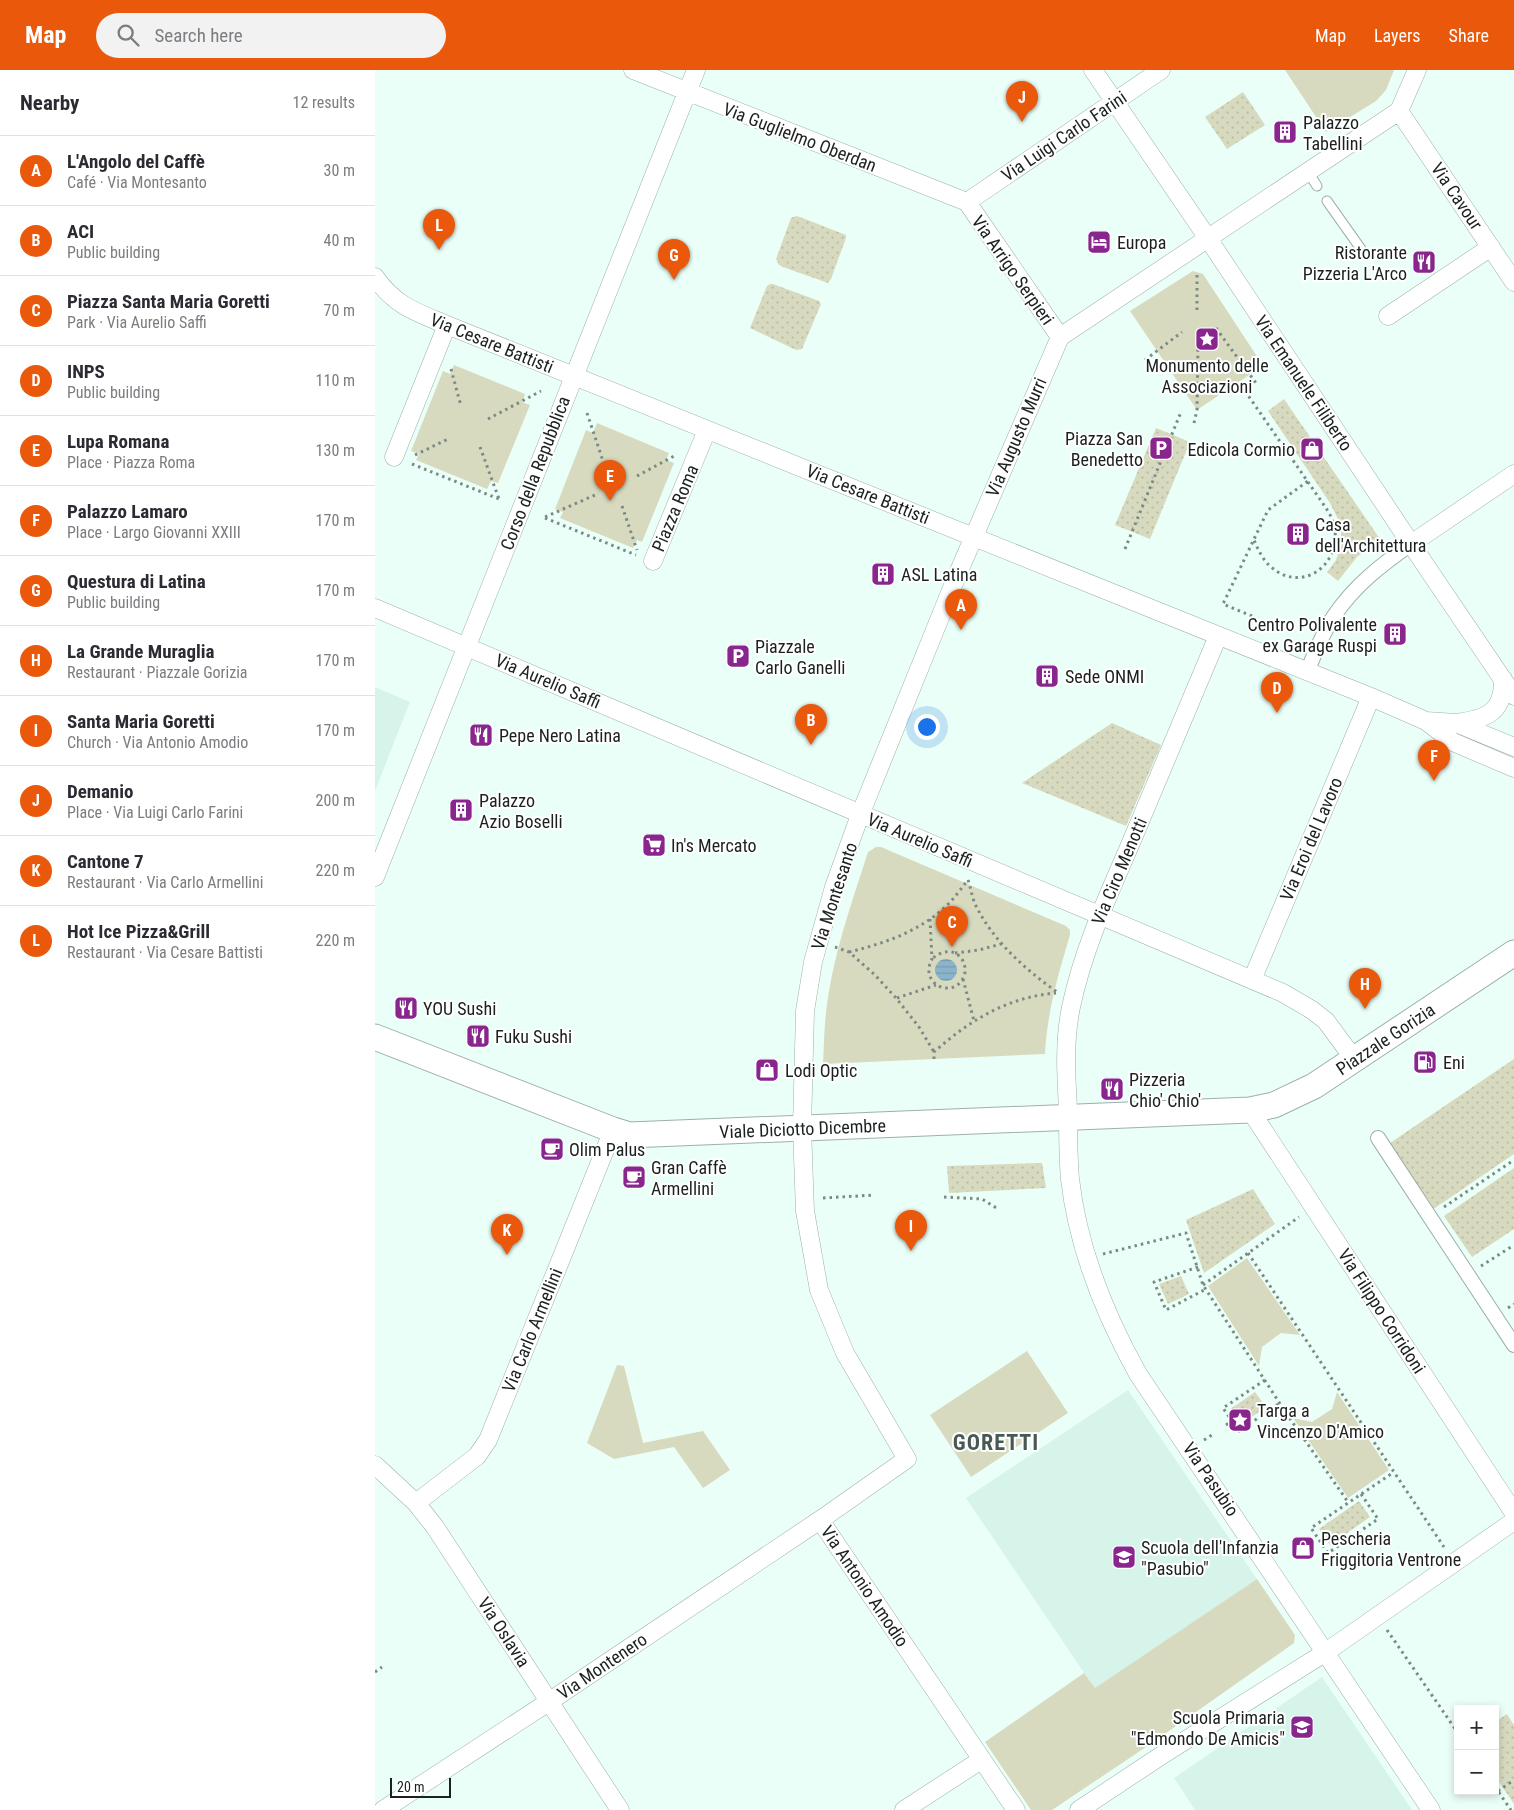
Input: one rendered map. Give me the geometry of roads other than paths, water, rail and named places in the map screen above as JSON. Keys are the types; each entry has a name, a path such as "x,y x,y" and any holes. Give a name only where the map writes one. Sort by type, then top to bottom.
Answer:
{"main road":[{"name":"Piazzale Gorizia","path":"1250,1110 1274,1105 1314,1086 1514,953"},
{"name":"Viale Diciotto Dicembre","path":"375,1037 629,1135 1250,1110"}],"street":[{"name":"Via Guglielmo Oberdan","path":"633,70 967,202"},
{"name":"Corso della Repubblica","path":"375,877 696,70"},
{"name":"Via Emanuele Filiberto","path":"1093,70 1514,696"},
{"name":"Via Luigi Carlo Farini","path":"967,202 1161,70"},
{"path":"1060,337 1186,254 1207,238 1313,179 1399,111 1417,70"},
{"name":"Via Cavour","path":"1399,111 1514,282"},
{"name":"Via Arrigo Serpieri","path":"967,202 1060,337"},
{"path":"1388,316 1491,247"},
{"name":"Via Cesare Battisti","path":"378,289 403,306 447,325 1426,721"},
{"path":"399,459 447,325"},
{"name":"Via Augusto Murri","path":"973,537 1060,337"},
{"name":"Piazza Roma","path":"646,559 707,430"},
{"path":"1307,672 1333,617 1363,580 1411,544 1514,474"},
{"name":"Via Montesanto","path":"802,1128 805,1012 813,962 834,887 973,537"},
{"name":"Via Aurelio Saffi","path":"375,608 1283,993 1312,1010 1326,1021 1354,1059"},
{"name":"Via Ciro Menotti","path":"1068,1117 1066,1045 1071,1008 1081,967 1100,916 1218,636"},
{"path":"1426,721 1456,723 1478,720 1491,714 1500,702 1503,691 1503,679"},
{"name":"Via Eroi del Lavoro","path":"1252,980 1371,698"},
{"path":"1426,721 1453,742 1514,768"},
{"path":"1456,723 1514,747"},
{"name":"Via Filippo Corridoni","path":"1250,1110 1514,1513"},
{"name":"Via Pasubio","path":"1068,1117 1070,1178 1076,1216 1086,1259 1107,1314 1139,1374 1431,1810"},
{"name":"Via Antonio Amodio","path":"802,1128 805,1211 819,1290 845,1353 907,1459 820,1520 1016,1810"},
{"name":"Via Carlo Armellini","path":"416,1503 477,1456 488,1440 613,1130"},
{"path":"1378,1138 1514,1345"},
{"name":"Via Oslavia","path":"375,1465 416,1503 435,1527 620,1810"},
{"name":"Via Montenero","path":"383,1810 550,1701 820,1520"},
{"path":"1079,1810 1159,1757 1326,1652 1514,1521"},
{"path":"904,1810 981,1760"}],"lane":[{"path":"1327,201 1361,249"}],"water":[{"path":"942,959 950,959 957,966 957,974 950,981 942,981 935,974 935,966"}],"place":[{"name":"Demanio","path":"1022,122"},
{"name":"Palazzo Tabellini","path":"1285,132"},
{"name":"Europa","path":"1099,242"},
{"name":"Hot Ice Pizza&Grill","path":"439,250"},
{"name":"Ristorante Pizzeria L'Arco","path":"1424,262"},
{"name":"Questura di Latina","path":"674,280"},
{"name":"Monumento delle Associazioni","path":"1207,339"},
{"name":"Piazza San Benedetto","path":"1161,448"},
{"name":"Edicola Cormio","path":"1312,449"},
{"name":"Lupa Romana","path":"610,501"},
{"name":"Casa dell'Architettura","path":"1298,534"},
{"name":"ASL Latina","path":"883,574"},
{"name":"L'Angolo del Caffè","path":"961,630"},
{"name":"Centro Polivalente ex Garage Ruspi","path":"1395,634"},
{"name":"Piazzale Carlo Ganelli","path":"738,656"},
{"name":"Sede ONMI","path":"1047,676"},
{"name":"INPS","path":"1277,713"},
{"name":"Pepe Nero Latina","path":"481,735"},
{"name":"ACI","path":"811,745"},
{"name":"Palazzo Lamaro","path":"1434,781"},
{"name":"Palazzo Azio Boselli","path":"461,810"},
{"name":"In's Mercato","path":"654,845"},
{"name":"Piazza Santa Maria Goretti","path":"952,947"},
{"name":"YOU Sushi","path":"406,1008"},
{"name":"La Grande Muraglia","path":"1365,1009"},
{"name":"Fuku Sushi","path":"478,1036"},
{"name":"Eni","path":"1425,1062"},
{"name":"Lodi Optic","path":"767,1070"},
{"name":"Pizzeria Chio' Chio'","path":"1112,1089"},
{"name":"Olim Palus","path":"552,1149"},
{"name":"Gran Caffè Armellini","path":"634,1177"},
{"name":"Santa Maria Goretti","path":"911,1251"},
{"name":"Cantone 7","path":"507,1255"},
{"name":"Targa a Vincenzo D'Amico","path":"1240,1420"},
{"name":"Pescheria Friggitoria Ventrone","path":"1303,1548"},
{"name":"Scuola dell'Infanzia \"Pasubio\"","path":"1124,1557"},
{"name":"Scuola Primaria \"Edmondo De Amicis\"","path":"1302,1727"}],"district":[{"name":"GORETTI","path":"996,1442"}]}
